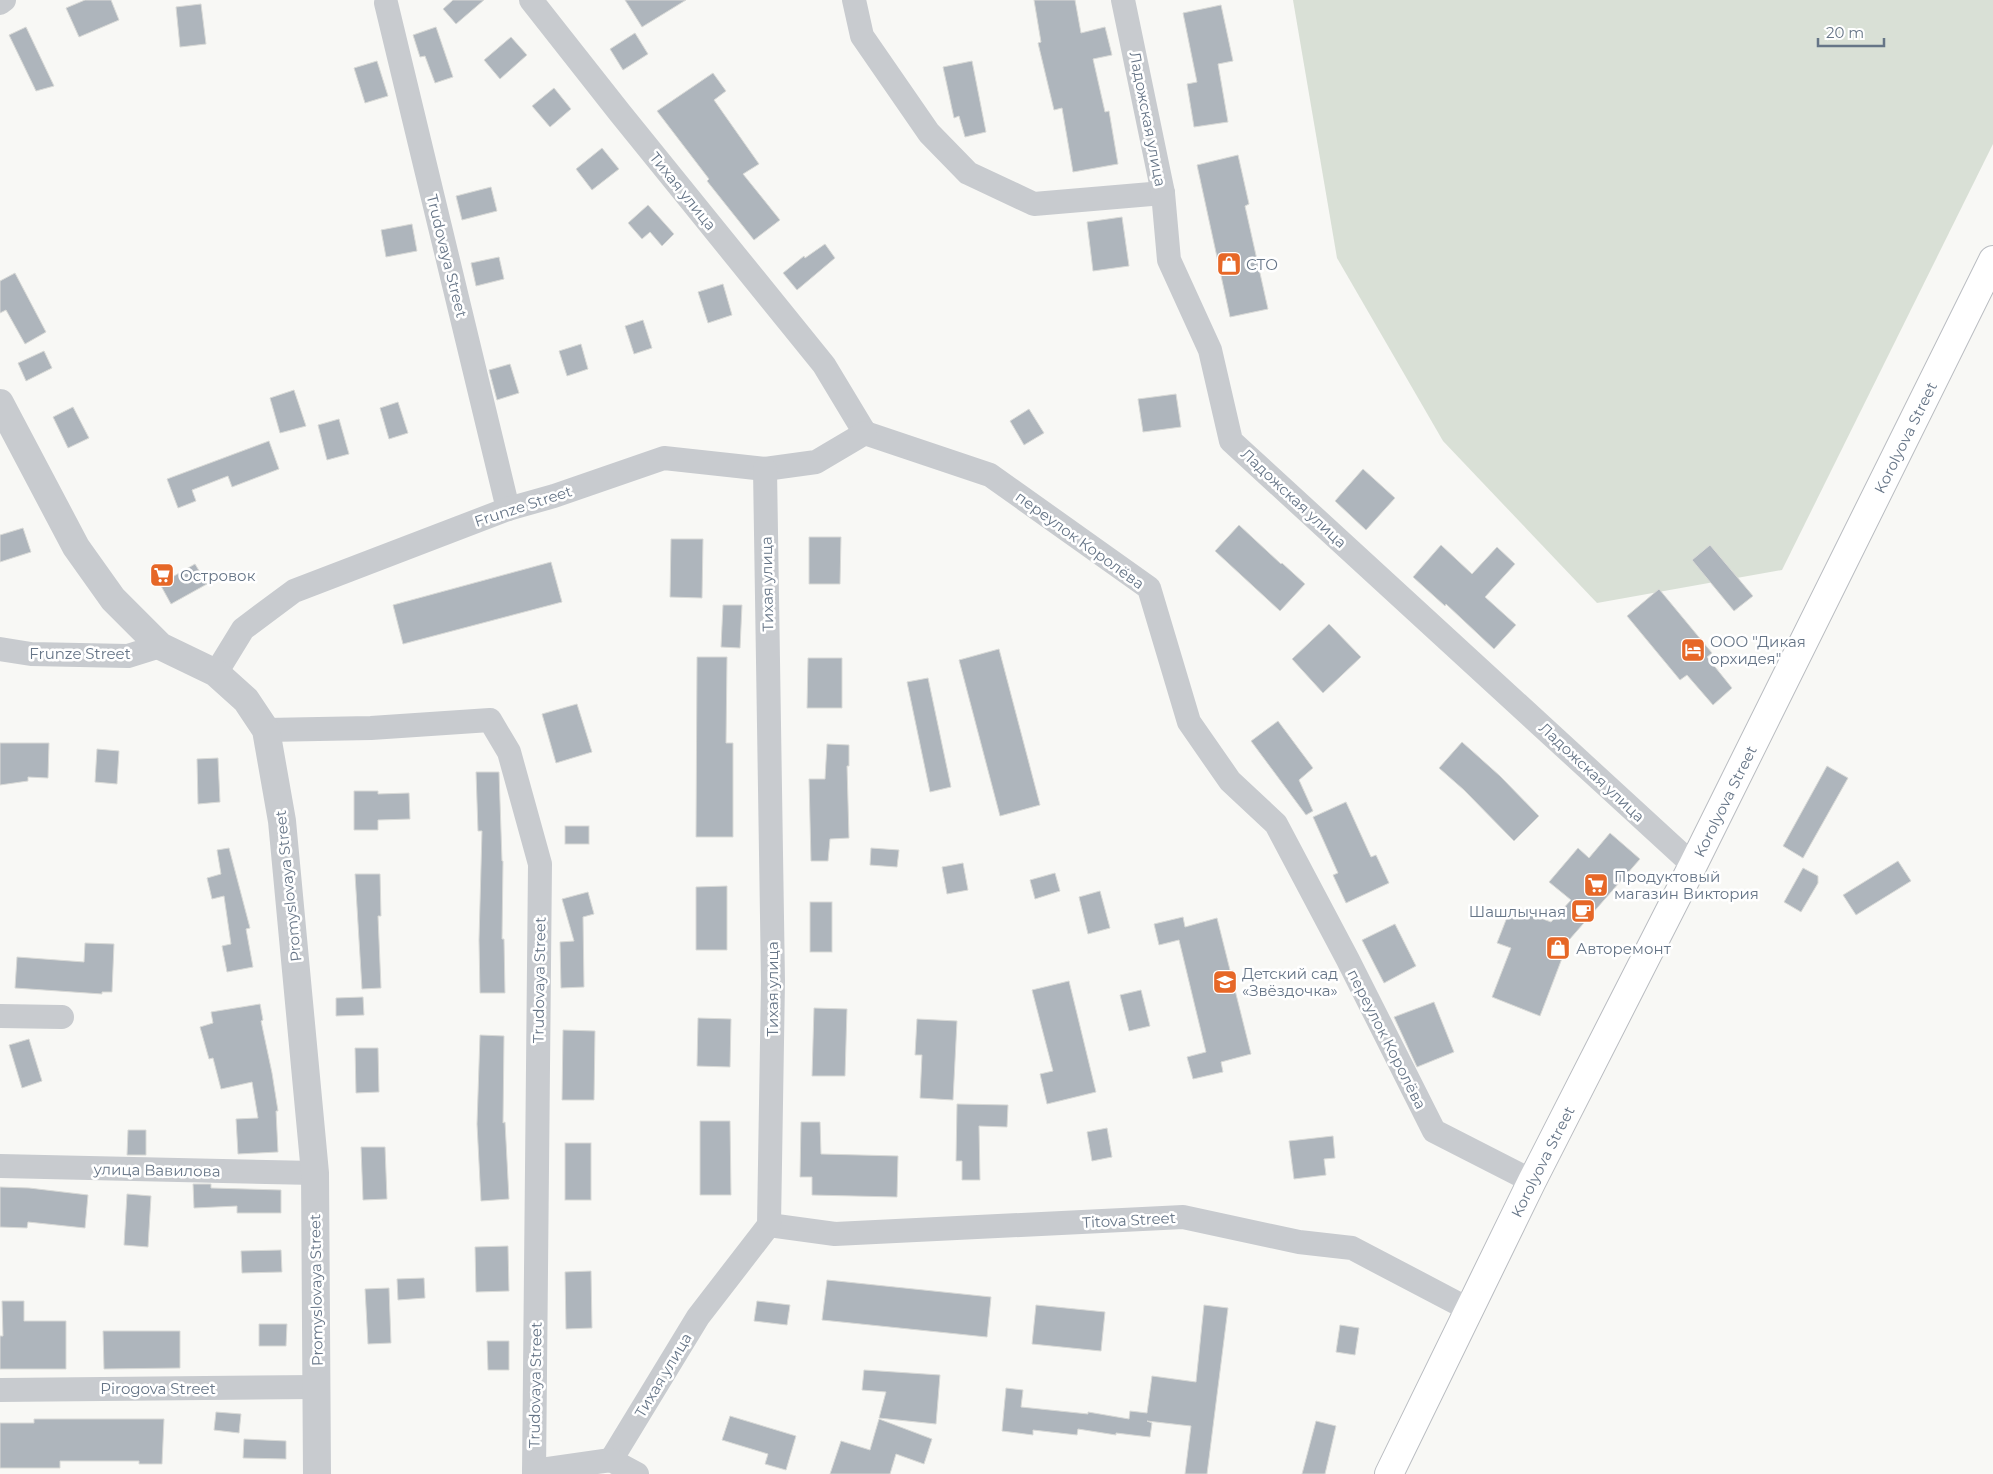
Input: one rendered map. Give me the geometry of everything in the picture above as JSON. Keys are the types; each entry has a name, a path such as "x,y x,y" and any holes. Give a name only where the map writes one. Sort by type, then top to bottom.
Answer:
{"main road":[{"name":"Korolyova Street","path":"1389,1474 1532,1180 1692,865 1993,260"}],"street":[{"path":"0,3 4,0"},
{"name":"Тихая улица","path":"531,0 824,365 864,433"},
{"path":"854,0 862,36 929,133 968,172 1034,204 1163,193"},
{"name":"Ладожская улица","path":"1123,0 1163,193 1169,260 1210,350 1231,440 1692,865"},
{"name":"Trudovaya Street","path":"386,3 508,509"},
{"name":"Promyslovaya Street","path":"0,404 76,547 113,599 160,646 216,672 246,700 266,730 282,821 315,1173 317,1474"},
{"name":"Frunze Street","path":"216,672 243,630 294,591 508,509 554,496 664,458 765,469 816,462 864,433"},
{"name":"переулок Королёва","path":"864,433 990,475 1149,588 1189,722 1230,781 1276,824 1348,960 1434,1131 1532,1180"},
{"name":"Тихая улица","path":"611,1460 698,1317 769,1225 773,982 765,469"},
{"name":"Frunze Street","path":"0,649 32,654 128,656 160,646"},
{"name":"Trudovaya Street","path":"266,730 371,728 490,720 510,752 540,864 534,1472"},
{"path":"0,1016 62,1017"},
{"name":"улица Вавилова","path":"0,1166 315,1173"},
{"name":"Titova Street","path":"769,1225 835,1234 1183,1217 1299,1242 1352,1248 1470,1310"},
{"name":"Pirogova Street","path":"0,1390 317,1387"},
{"path":"534,1472 611,1460 637,1474"}],"shaded area":[{"path":"1293,0 1993,0 1993,144 1782,570 1597,603 1443,441 1337,258"}],"building":[{"path":"85,0 111,0 119,20 79,37 66,8"},
{"path":"453,0 484,0 456,24 443,9"},
{"path":"625,0 686,0 642,27"},
{"path":"1034,0 1075,0 1081,33 1105,27 1112,55 1093,59 1105,112 1109,111 1118,164 1073,172 1062,108 1054,110 1038,43 1041,42"},
{"path":"201,4 206,44 180,47 176,7"},
{"path":"1221,5 1233,61 1218,64 1228,122 1194,127 1187,84 1197,82 1183,13"},
{"path":"26,27 54,86 36,91 9,35"},
{"path":"436,27 453,77 435,83 425,56 420,57 413,35"},
{"path":"635,33 648,54 623,70 610,49"},
{"path":"511,37 527,55 500,79 484,60"},
{"path":"377,61 388,96 365,103 354,68"},
{"path":"972,61 986,132 965,137 959,116 954,118 943,67"},
{"path":"713,73 726,91 714,100 759,164 743,174 780,220 754,240 707,181 709,179 657,111"},
{"path":"554,88 571,109 550,127 532,106"},
{"path":"602,148 619,169 592,190 576,169"},
{"path":"1238,155 1249,204 1245,206 1268,309 1230,317 1197,165"},
{"path":"491,187 497,211 462,220 456,196"},
{"path":"648,205 674,234 662,246 650,232 642,239 628,223"},
{"path":"1122,217 1129,266 1093,271 1087,222"},
{"path":"412,224 417,251 386,257 381,230"},
{"path":"825,244 835,258 797,290 783,273 804,256 805,258"},
{"path":"499,257 504,279 476,286 471,263"},
{"path":"15,273 46,332 25,344 6,310 0,313 0,281"},
{"path":"723,284 732,315 708,323 698,292"},
{"path":"643,320 652,348 634,354 625,326"},
{"path":"581,344 588,369 567,376 559,351"},
{"path":"44,351 52,368 26,381 18,363"},
{"path":"510,364 519,393 497,400 489,370"},
{"path":"294,390 306,426 280,433 270,398"},
{"path":"1176,394 1181,427 1143,432 1138,399"},
{"path":"398,402 408,433 389,439 380,408"},
{"path":"73,407 89,438 68,448 53,417"},
{"path":"1029,409 1044,433 1024,445 1010,421"},
{"path":"339,419 349,454 327,460 318,425"},
{"path":"269,441 279,469 232,487 228,476 192,490 196,501 178,508 167,479"},
{"path":"1363,469 1395,498 1366,530 1335,501"},
{"path":"1239,525 1305,584 1280,611 1215,551"},
{"path":"23,528 31,552 0,562 0,535"},
{"path":"809,537 841,537 840,584 809,584"},
{"path":"671,539 703,539 702,598 670,597"},
{"path":"1441,545 1472,574 1497,547 1515,564 1485,597 1516,625 1494,649 1446,604 1445,606 1413,577"},
{"path":"1710,545 1753,596 1734,611 1692,560"},
{"path":"551,562 562,602 403,644 393,605"},
{"path":"195,564 207,584 171,604 160,584"},
{"path":"1659,589 1712,653 1707,657 1732,688 1713,705 1687,675 1680,680 1627,616"},
{"path":"723,605 742,605 740,648 721,647"},
{"path":"1329,624 1361,657 1323,693 1292,659"},
{"path":"999,649 1040,805 1000,816 959,660"},
{"path":"697,657 727,657 726,743 733,743 733,837 696,837"},
{"path":"808,658 842,658 842,708 807,708"},
{"path":"928,678 951,787 930,792 907,682"},
{"path":"577,704 592,752 556,763 542,714"},
{"path":"1278,721 1313,768 1299,780 1313,811 1306,815 1251,741"},
{"path":"1462,742 1500,776 1539,816 1514,841 1464,790 1439,768"},
{"path":"0,743 49,743 48,778 28,777 28,781 0,785"},
{"path":"827,744 849,745 849,766 847,766 849,838 830,839 828,861 811,861 809,779 825,779"},
{"path":"97,749 119,751 117,784 95,782"},
{"path":"218,758 220,802 198,804 197,759"},
{"path":"1827,766 1848,778 1803,858 1783,846"},
{"path":"476,772 499,772 503,861 502,939 504,939 505,993 480,993 479,940 482,831 478,831"},
{"path":"354,791 378,791 378,794 409,793 410,819 378,820 378,830 354,830"},
{"path":"1346,802 1371,857 1376,855 1389,883 1346,903 1333,875 1338,873 1313,817"},
{"path":"565,826 589,826 589,844 565,844"},
{"path":"1610,833 1640,859 1569,940 1540,1016 1492,997 1511,948 1497,943 1511,907 1551,922 1571,900 1549,882 1578,848 1589,858"},
{"path":"229,848 250,928 246,929 253,967 227,972 222,946 231,944 224,896 212,899 207,878 221,874 217,850"},
{"path":"871,848 899,850 897,867 870,865"},
{"path":"1898,861 1911,881 1856,915 1843,895"},
{"path":"963,863 968,890 947,894 942,867"},
{"path":"1803,868 1818,876 1818,883 1801,912 1784,902"},
{"path":"1055,873 1060,891 1035,899 1030,880"},
{"path":"355,874 380,874 381,916 378,916 381,988 362,989"},
{"path":"727,886 727,950 696,950 696,887"},
{"path":"1100,891 1110,928 1088,934 1079,897"},
{"path":"588,892 594,914 583,917 584,987 561,988 560,942 574,941 562,899"},
{"path":"810,902 832,902 832,952 810,952"},
{"path":"1183,917 1185,927 1217,918 1251,1054 1221,1062 1223,1072 1193,1079 1187,1057 1206,1052 1179,940 1159,945 1154,924"},
{"path":"1395,924 1416,966 1384,983 1362,940"},
{"path":"85,943 114,944 112,992 102,992 102,994 15,988 17,957 84,962"},
{"path":"1069,981 1096,1092 1047,1104 1040,1074 1053,1071 1032,990"},
{"path":"1141,990 1150,1026 1129,1031 1120,995"},
{"path":"363,997 364,1015 336,1016 336,998"},
{"path":"1434,1002 1454,1052 1417,1067 1394,1017"},
{"path":"260,1004 263,1020 261,1021 278,1111 276,1111 278,1152 238,1154 236,1119 258,1118 252,1082 221,1089 213,1058 209,1059 200,1027 213,1023 211,1012"},
{"path":"814,1008 847,1009 845,1076 812,1076"},
{"path":"698,1018 731,1019 730,1067 697,1066"},
{"path":"917,1019 957,1021 953,1100 920,1098 922,1055 915,1055"},
{"path":"563,1030 595,1031 594,1100 562,1100"},
{"path":"480,1035 504,1036 503,1123 505,1122 509,1199 481,1201 477,1124"},
{"path":"29,1039 42,1081 22,1088 9,1045"},
{"path":"355,1048 378,1048 379,1092 356,1093"},
{"path":"957,1104 1008,1105 1007,1127 979,1126 980,1180 962,1180 962,1161 956,1161"},
{"path":"700,1121 730,1121 731,1195 700,1195"},
{"path":"801,1122 820,1122 821,1154 898,1156 897,1197 812,1195 812,1177 800,1177"},
{"path":"1107,1128 1112,1157 1092,1161 1087,1132"},
{"path":"128,1130 146,1130 146,1155 127,1155"},
{"path":"1333,1136 1335,1158 1324,1159 1326,1175 1294,1179 1289,1141"},
{"path":"565,1143 591,1143 591,1200 565,1200"},
{"path":"361,1147 385,1147 387,1199 363,1200"},
{"path":"193,1184 211,1184 211,1188 281,1190 281,1213 237,1213 237,1206 194,1208"},
{"path":"0,1187 29,1188 88,1195 85,1228 28,1222 27,1228 0,1227"},
{"path":"127,1194 151,1196 148,1247 124,1245"},
{"path":"508,1246 509,1291 476,1292 475,1247"},
{"path":"281,1250 282,1272 242,1273 241,1251"},
{"path":"591,1271 592,1328 566,1329 565,1272"},
{"path":"424,1278 425,1298 398,1300 397,1279"},
{"path":"827,1280 991,1297 987,1337 822,1320"},
{"path":"389,1288 391,1343 368,1344 365,1289"},
{"path":"2,1301 24,1301 24,1321 66,1321 66,1369 0,1369 0,1336 3,1336"},
{"path":"757,1301 790,1305 787,1325 754,1321"},
{"path":"1036,1305 1105,1312 1101,1351 1032,1344"},
{"path":"1204,1305 1228,1308 1207,1474 1185,1474 1191,1426 1147,1421 1152,1423 1150,1437 1116,1433 1116,1435 1078,1429 1077,1435 1033,1430 1033,1435 1002,1431 1006,1388 1023,1390 1021,1407 1088,1414 1088,1412 1129,1419 1130,1411 1147,1413 1152,1376 1196,1382"},
{"path":"259,1324 287,1324 286,1346 259,1346"},
{"path":"1340,1325 1359,1328 1355,1355 1336,1352"},
{"path":"103,1331 180,1331 180,1368 104,1369"},
{"path":"487,1341 509,1341 509,1370 488,1370"},
{"path":"864,1370 940,1375 936,1424 879,1418 886,1392 862,1390"},
{"path":"216,1412 241,1414 239,1433 214,1430"},
{"path":"730,1416 796,1436 786,1470 765,1464 768,1454 722,1440"},
{"path":"34,1419 164,1419 162,1464 139,1464 139,1461 60,1461 60,1468 0,1468 0,1423 34,1423"},
{"path":"879,1419 932,1439 924,1464 896,1454 890,1474 830,1474 841,1441 870,1450"},
{"path":"1316,1421 1336,1426 1325,1474 1302,1474"},
{"path":"244,1439 286,1441 286,1459 243,1458"}],"place":[{"name":"СТО","path":"1229,264"},
{"name":"Островок","path":"162,575"},
{"name":"ООО \"Дикая орхидея\"","path":"1693,650"},
{"name":"Продуктовый магазин Виктория","path":"1596,885"},
{"name":"Шашлычная","path":"1583,911"},
{"name":"Авторемонт","path":"1558,948"},
{"name":"Детский сад «Звёздочка»","path":"1225,982"}]}
